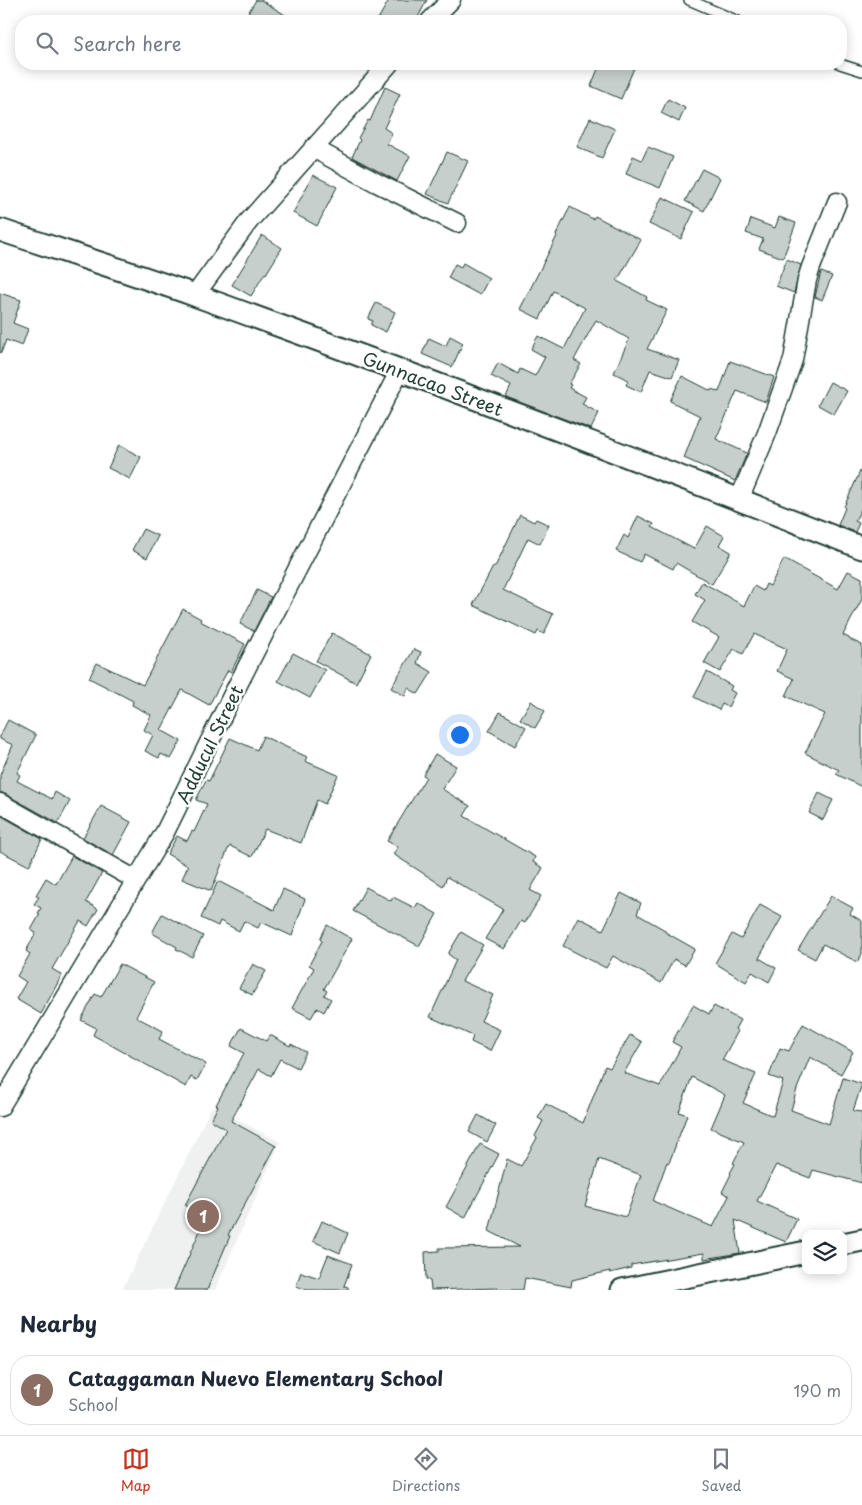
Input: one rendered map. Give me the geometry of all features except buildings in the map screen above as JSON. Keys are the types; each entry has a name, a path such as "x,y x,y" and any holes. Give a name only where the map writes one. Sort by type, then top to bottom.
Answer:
{"street":[{"path":"436,15 451,0"},
{"path":"195,295 249,221 384,70"},
{"path":"313,148 457,223"},
{"path":"739,500 767,433 793,360 807,280 838,202"},
{"name":"Gunnacao Street","path":"0,230 195,295 400,370 862,548"},
{"name":"Adducul Street","path":"0,1107 7,1079 166,832 236,688 400,370"},
{"path":"0,803 136,880"},
{"path":"847,1243 862,1240"},
{"path":"622,1290 650,1287 802,1253"}],"lane":[{"path":"689,0 724,15"},
{"path":"847,66 862,71"}],"shaded area":[{"path":"212,1106 280,1142 215,1290 122,1290"}],"place":[{"name":"Cataggaman Nuevo Elementary School","path":"203,1216"}]}
